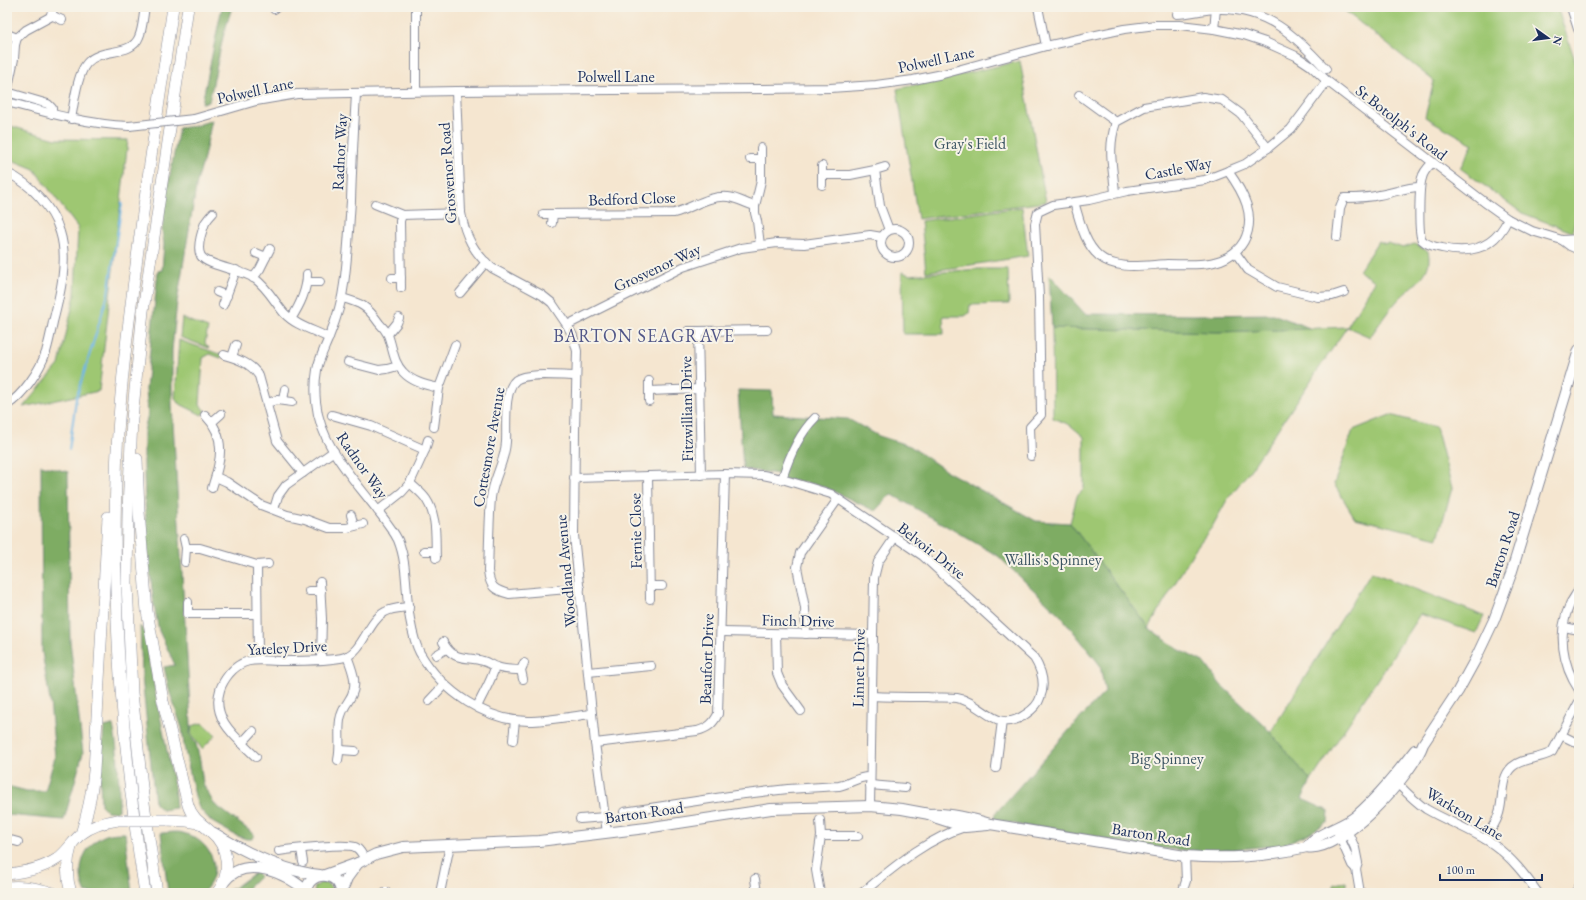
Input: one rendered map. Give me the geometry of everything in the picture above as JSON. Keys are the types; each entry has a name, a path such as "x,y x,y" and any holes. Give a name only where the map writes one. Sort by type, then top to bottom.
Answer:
{"highway":[{"path":"145,893 129,781 121,705 117,640 116,476 121,387 141,218 173,7"},
{"path":"157,893 132,693 128,629 128,511 132,419 143,312 188,7"},
{"path":"132,419 137,454 139,512 146,611 163,701 188,805 191,814 199,823 211,831 220,842 227,860 226,871 219,890"},
{"path":"81,834 92,792 108,518 116,476"},
{"path":"7,874 28,871 51,862 63,855 81,834 94,826 107,822 118,820 167,820 199,823"},
{"path":"71,893 67,876 67,866 68,857 73,843"},
{"path":"7,887 20,886 40,888 53,893"}],"main road":[{"path":"1572,7 1579,29"},
{"name":"Barton Road","path":"211,831 238,848 261,858 302,873 323,875 362,861 376,854 403,847 539,841 607,833 771,809 870,806 902,808 929,814 936,813 958,825 975,820 990,824 1186,856 1211,858 1260,856 1307,847 1310,841 1342,830 1354,817 1394,781 1419,745 1423,744 1458,691 1475,660 1494,620 1511,574 1579,350"},
{"path":"341,893 347,878 362,861"},
{"path":"219,890 228,876 235,872 245,868 258,868 293,880 306,892 310,881 323,875 335,880 339,885 341,893"}],"street":[{"path":"71,119 84,66 98,55 125,49 136,43 140,36 145,7"},
{"path":"416,7 416,91"},
{"path":"1038,7 1046,46"},
{"path":"1176,14 1216,9 1232,9 1253,13 1272,21 1292,34 1326,69"},
{"path":"1214,29 1216,9"},
{"path":"52,114 52,108 48,104 7,92 17,38 26,30 43,22 53,11 62,20"},
{"name":"Polwell Lane","path":"7,102 71,119 94,123 129,126 194,119 256,101 297,94 356,94 416,91 830,88 876,85 913,80 942,74 1046,46 1124,29 1156,25 1180,25 1224,31"},
{"name":"St Botolph's Road","path":"1224,31 1265,42 1296,56 1432,163 1508,219 1532,231 1562,240 1579,239"},
{"path":"7,34 17,38"},
{"path":"1296,56 1304,45"},
{"name":"Castle Way","path":"1031,456 1030,428 1041,415 1039,297 1035,224 1038,212 1046,207 1115,194 1205,180 1245,164 1291,129 1327,81"},
{"name":"Grosvenor Road","path":"456,91 461,213 464,230 478,255 492,268 542,295 552,303 567,325"},
{"name":"Radnor Way","path":"356,94 347,260 342,298 317,370 316,404 325,436 340,461 378,511 398,541 402,558 413,636 419,652 434,674 444,685 461,698 477,707 496,716 515,720 532,721 592,714"},
{"path":"1079,95 1116,122"},
{"path":"1115,194 1110,153 1112,135 1116,122 1144,107 1203,97 1222,100 1242,114 1268,148"},
{"path":"760,245 755,206 761,181 761,148"},
{"path":"750,159 761,159"},
{"path":"1432,163 1424,173 1420,187 1420,233 1422,240 1434,246 1455,251 1475,249 1499,234 1508,219"},
{"path":"822,166 822,185"},
{"path":"822,175 850,175 885,167"},
{"path":"875,170 880,206 889,230"},
{"path":"1074,202 1082,228 1090,246 1100,256 1112,264 1130,266 1206,264 1221,260 1239,249 1250,226 1248,209 1237,184 1228,171"},
{"path":"7,173 28,186 47,206 60,233 65,265 59,300 46,353 30,383 7,405"},
{"path":"1337,237 1340,208 1344,198 1363,198 1412,187 1420,187"},
{"name":"Bedford Close","path":"542,214 674,213 715,198 727,197 755,206"},
{"path":"375,204 402,215 461,213"},
{"path":"212,213 205,222 199,248 201,256 207,261 236,270 253,278 269,292 291,319 329,338"},
{"path":"552,223 553,214"},
{"path":"401,288 400,221 402,215"},
{"path":"898,229 908,236 908,249 904,254 896,257 887,255 882,247 882,237 889,230 898,229"},
{"name":"Grosvenor Way","path":"567,325 683,267 741,248 777,243 804,244 870,235 882,237"},
{"name":"St Botolph's Road","path":"1562,240 1579,250"},
{"path":"253,278 270,249"},
{"path":"1235,252 1248,270 1277,286 1318,297 1332,296 1344,292"},
{"path":"256,253 266,257"},
{"path":"460,293 486,262"},
{"path":"223,305 236,270"},
{"path":"291,319 300,305 307,278 320,282"},
{"path":"392,278 401,278"},
{"path":"217,292 226,296"},
{"path":"342,298 356,302 370,310 388,334 398,366 403,373 412,380 439,388"},
{"path":"388,334 399,318"},
{"name":"Woodland Avenue","path":"567,325 573,336 577,351 574,535 595,743 607,833"},
{"path":"688,331 758,335 767,330"},
{"name":"Fitzwilliam Drive","path":"698,331 701,475"},
{"path":"236,345 228,356 247,364 254,369 259,376 277,441 303,473"},
{"path":"434,427 439,388 455,345"},
{"path":"353,361 379,370 398,366"},
{"name":"Cottesmore Avenue","path":"576,376 526,376 517,380 511,385 508,395 504,456 492,496 488,571 489,580 493,588 500,592 509,594 580,588"},
{"path":"649,381 649,401"},
{"path":"266,403 287,401 285,389"},
{"path":"649,391 700,389"},
{"path":"212,422 221,414"},
{"path":"204,415 212,422 220,448 220,464 212,488"},
{"path":"332,415 340,421 371,426 425,450"},
{"path":"782,479 788,460 805,428 815,418"},
{"path":"378,511 410,483 428,440"},
{"path":"274,509 278,496 286,486 334,451"},
{"name":"Belvoir Drive","path":"574,478 725,474 763,475 782,479 831,494 923,556 1034,658 1039,666 1043,683 1042,692 1036,706 1023,717 1016,720 1002,721"},
{"name":"Beaufort Drive","path":"595,743 697,731 706,728 713,723 718,714 722,632 725,474"},
{"name":"Fernie Close","path":"648,476 650,599"},
{"path":"216,477 227,482 261,505 287,515 305,519 329,528 347,528 363,524"},
{"path":"410,483 426,498 431,509 436,536 436,555 424,551"},
{"path":"806,634 805,608 797,568 800,553 838,499"},
{"path":"352,516 354,526"},
{"name":"Linnet Drive","path":"870,806 875,570 882,554 895,537"},
{"path":"184,539 186,548 185,562"},
{"path":"186,548 200,548 257,565 268,564"},
{"path":"257,565 258,660"},
{"path":"320,582 322,659"},
{"name":"Fernie Close","path":"650,586 662,586"},
{"path":"1579,588 1570,604 1563,636 1564,658 1569,673 1579,690"},
{"path":"309,591 321,591"},
{"path":"188,602 188,614 257,614"},
{"name":"Yateley Drive","path":"256,756 225,726 218,712 218,695 222,684 234,668 247,661 322,659 347,656 355,649 371,625 380,616 391,610 409,607"},
{"path":"1564,627 1579,630"},
{"name":"Finch Drive","path":"722,632 873,635"},
{"path":"776,634 777,673 782,685 801,711"},
{"path":"436,655 445,646 456,656 466,659 485,661 496,667 507,670 523,666 523,679"},
{"path":"338,760 341,750 340,718 352,696 355,686 354,673 347,656"},
{"path":"588,672 652,666"},
{"path":"477,707 482,694 488,687 496,667"},
{"path":"430,701 444,685"},
{"path":"872,696 958,698 974,705 995,719 1002,721 996,768"},
{"path":"1485,839 1496,820 1500,809 1506,777 1511,768 1526,760 1544,756 1552,752 1579,702"},
{"path":"513,740 515,720"},
{"path":"242,743 253,731"},
{"path":"1561,735 1579,744"},
{"path":"341,750 355,751"},
{"name":"Barton Road","path":"624,812 736,795 788,789 846,785 861,777 870,781 905,788"},
{"name":"Warkton Lane","path":"1394,781 1417,802 1426,808 1485,839 1506,854 1538,893"},
{"path":"580,820 605,817"},
{"path":"820,820 821,836 816,870 820,893"},
{"path":"862,893 911,855 958,825"},
{"path":"1342,830 1352,865 1356,869 1360,893"},
{"path":"821,836 858,836"},
{"path":"7,839 18,842"},
{"path":"440,893 450,845"},
{"path":"279,851 353,846 359,850 362,861"},
{"path":"301,849 303,862"},
{"path":"1182,893 1186,881 1186,856"},
{"path":"755,879 757,893"},
{"path":"1575,893 1579,887"}],"green space":[{"path":"222,7 232,7 223,37 209,102 202,103"},
{"path":"1340,7 1557,7 1579,72 1579,207 1572,232 1522,213 1460,168 1473,144 1425,117 1434,81"},
{"name":"Gray's Field","path":"1020,61 1046,202 918,219 897,89"},
{"path":"212,120 197,182 177,302 172,350 172,405 191,724 190,734 196,744 203,784 214,804 250,831 254,836 252,839 246,839 235,835 212,822 199,808 184,746 182,728 170,693 164,667 175,665 159,631 154,606 147,545 144,475 144,431 148,414 146,389 158,271 162,270 164,244 162,231 165,201 179,128 195,126"},
{"path":"7,125 56,139 128,140 99,391 23,407 59,365 75,295 78,228 34,169 7,158"},
{"path":"1022,207 1028,256 926,272 921,221"},
{"path":"1378,241 1403,248 1414,244 1428,251 1428,267 1425,273 1394,304 1370,337 1347,327 1375,281 1359,271"},
{"path":"977,269 1008,269 1009,304 970,305 969,313 965,316 943,316 944,334 903,334 902,272 910,275"},
{"path":"1049,274 1085,314 1273,314 1312,329 1217,332 1052,328"},
{"path":"182,318 208,328 205,343 209,348 180,337"},
{"path":"1347,327 1251,469 1227,500 1212,527 1195,549 1149,628 1070,523 1077,496 1084,489 1084,437 1070,425 1053,418 1052,328 1221,332"},
{"path":"179,340 222,355 221,358 210,354 203,358 200,405 205,411 202,415 178,403 175,398"},
{"path":"738,390 772,391 773,414 848,419 879,436 910,446 945,470 1036,521 1070,523 1149,628 1178,649 1205,663 1220,684 1264,725 1311,781 1302,799 1329,811 1328,822 1308,834 1282,845 1207,852 1155,848 1033,828 994,819 995,814 1105,692 1100,665 1061,616 998,556 891,494 875,511 820,485 782,479 778,474 743,469"},
{"path":"1390,415 1436,427 1452,488 1438,538 1355,518 1334,484 1353,430"},
{"path":"41,465 68,472 70,641 83,753 64,820 7,815 7,786 27,791 45,791 55,757 50,701 42,652"},
{"path":"1371,572 1484,616 1476,633 1420,614 1311,781 1270,733"},
{"path":"140,626 145,632 148,655 174,786 176,808 162,810 155,804 142,677"},
{"path":"202,723 216,735 202,749 191,734 192,726"},
{"path":"113,725 118,756 119,778 119,809 116,812 107,811 101,805 100,780 104,727"},
{"path":"113,833 125,833 132,893 86,893 81,876 81,868 86,852 98,839 106,835"},
{"path":"161,833 183,833 201,842 208,850 214,867 213,876 209,885 202,893 168,893"},
{"path":"256,872 260,876 243,893 228,893 230,888 234,888"},
{"path":"1346,882 1347,893 1341,893 1334,888 1334,884"},
{"path":"320,883 329,885 332,888 333,893 314,893 315,887"}],"waterway":[{"path":"69,450 76,399 108,294 122,203"}],"district":[{"name":"BARTON SEAGRAVE","path":"644,336"}],"park label":[{"name":"Wallis's Spinney","path":"1053,559"},
{"name":"Big Spinney","path":"1167,758"}]}
